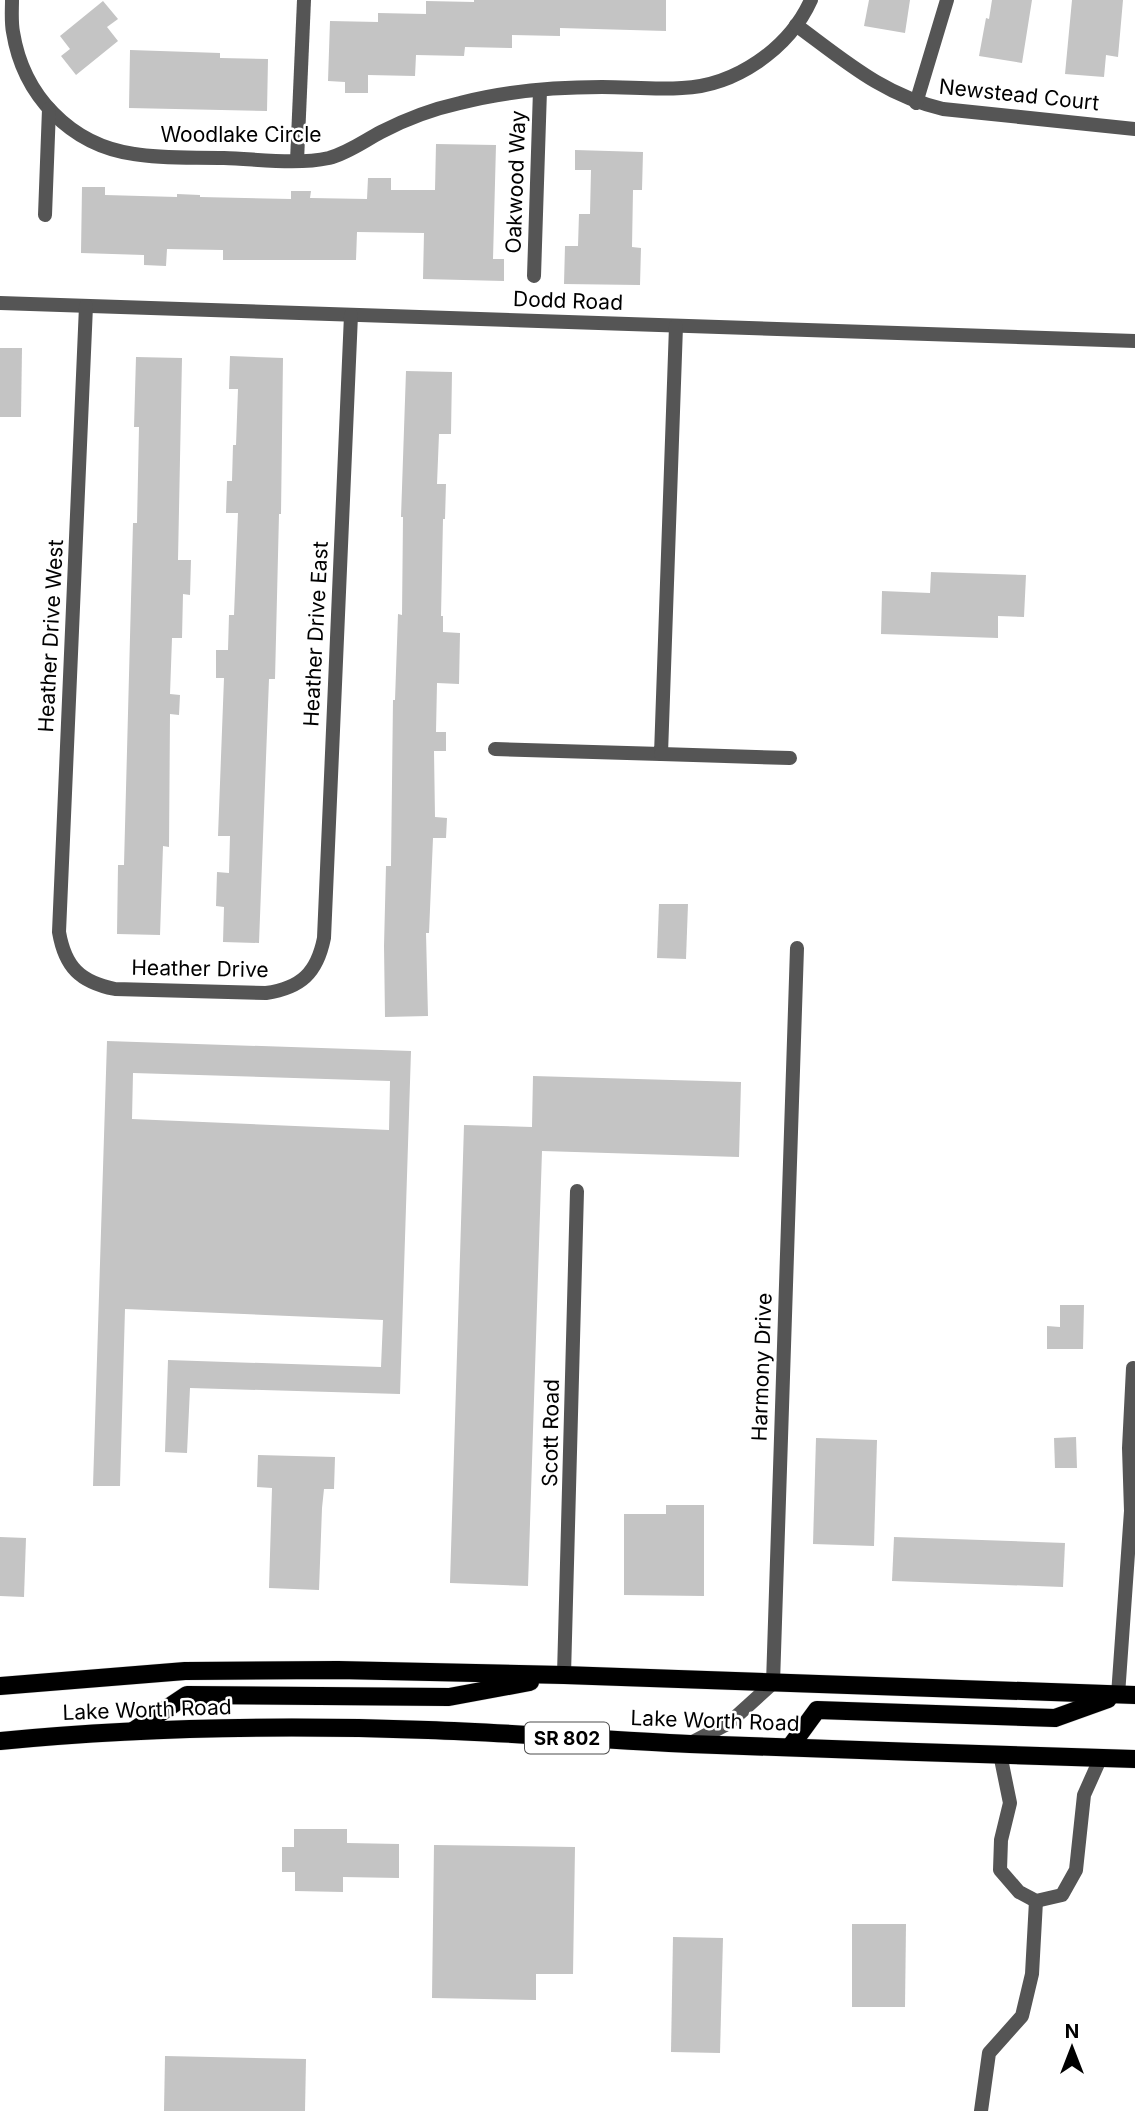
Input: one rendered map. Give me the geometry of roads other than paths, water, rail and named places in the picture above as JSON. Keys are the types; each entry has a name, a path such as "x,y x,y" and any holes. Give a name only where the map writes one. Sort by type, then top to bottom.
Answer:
{"main road":[{"name":"Lake Worth Road","path":"0,1686 185,1671 338,1670 564,1675 1126,1695"},
{"path":"130,1733 187,1695 449,1698 564,1675"},
{"path":"790,1747 817,1710 1055,1718 1126,1695"},
{"name":"Lake Worth Road","path":"0,1741 208,1729 353,1728 689,1744 1135,1759"}],"street":[{"name":"Woodlake Circle","path":"12,0 12,29 19,60 30,83 48,109 83,137 99,145 132,154 297,161 332,157 421,114 460,103 540,90 701,86 735,75 766,55 796,25 811,0"},
{"path":"297,161 304,0"},
{"path":"916,103 947,0"},
{"name":"Newstead Court","path":"796,25 878,85 916,103 943,109 1135,129"},
{"name":"Oakwood Way","path":"534,276 540,90"},
{"path":"45,215 48,109"},
{"name":"Dodd Road","path":"0,303 1135,341"},
{"name":"Heather Drive West","path":"70,965 62,950 58,932 86,306"},
{"name":"Heather Drive East","path":"320,955 324,924 351,315"},
{"path":"661,754 676,326"},
{"path":"495,749 790,758"},
{"name":"Harmony Drive","path":"773,1682 797,948"},
{"name":"Heather Drive","path":"70,965 83,977 98,985 115,989 266,993 283,990 299,982 312,970 320,955"},
{"name":"Scott Road","path":"564,1675 577,1191"},
{"path":"1126,1695 1131,1511 1129,1448 1133,1368"},
{"path":"689,1744 729,1723 773,1682"},
{"path":"1000,1754 1010,1803 1001,1840 1000,1870 1019,1892 1036,1901 1062,1895 1076,1870 1084,1795 1101,1758"},
{"path":"981,2111 989,2053 1022,2016 1032,1974 1036,1901"}]}
